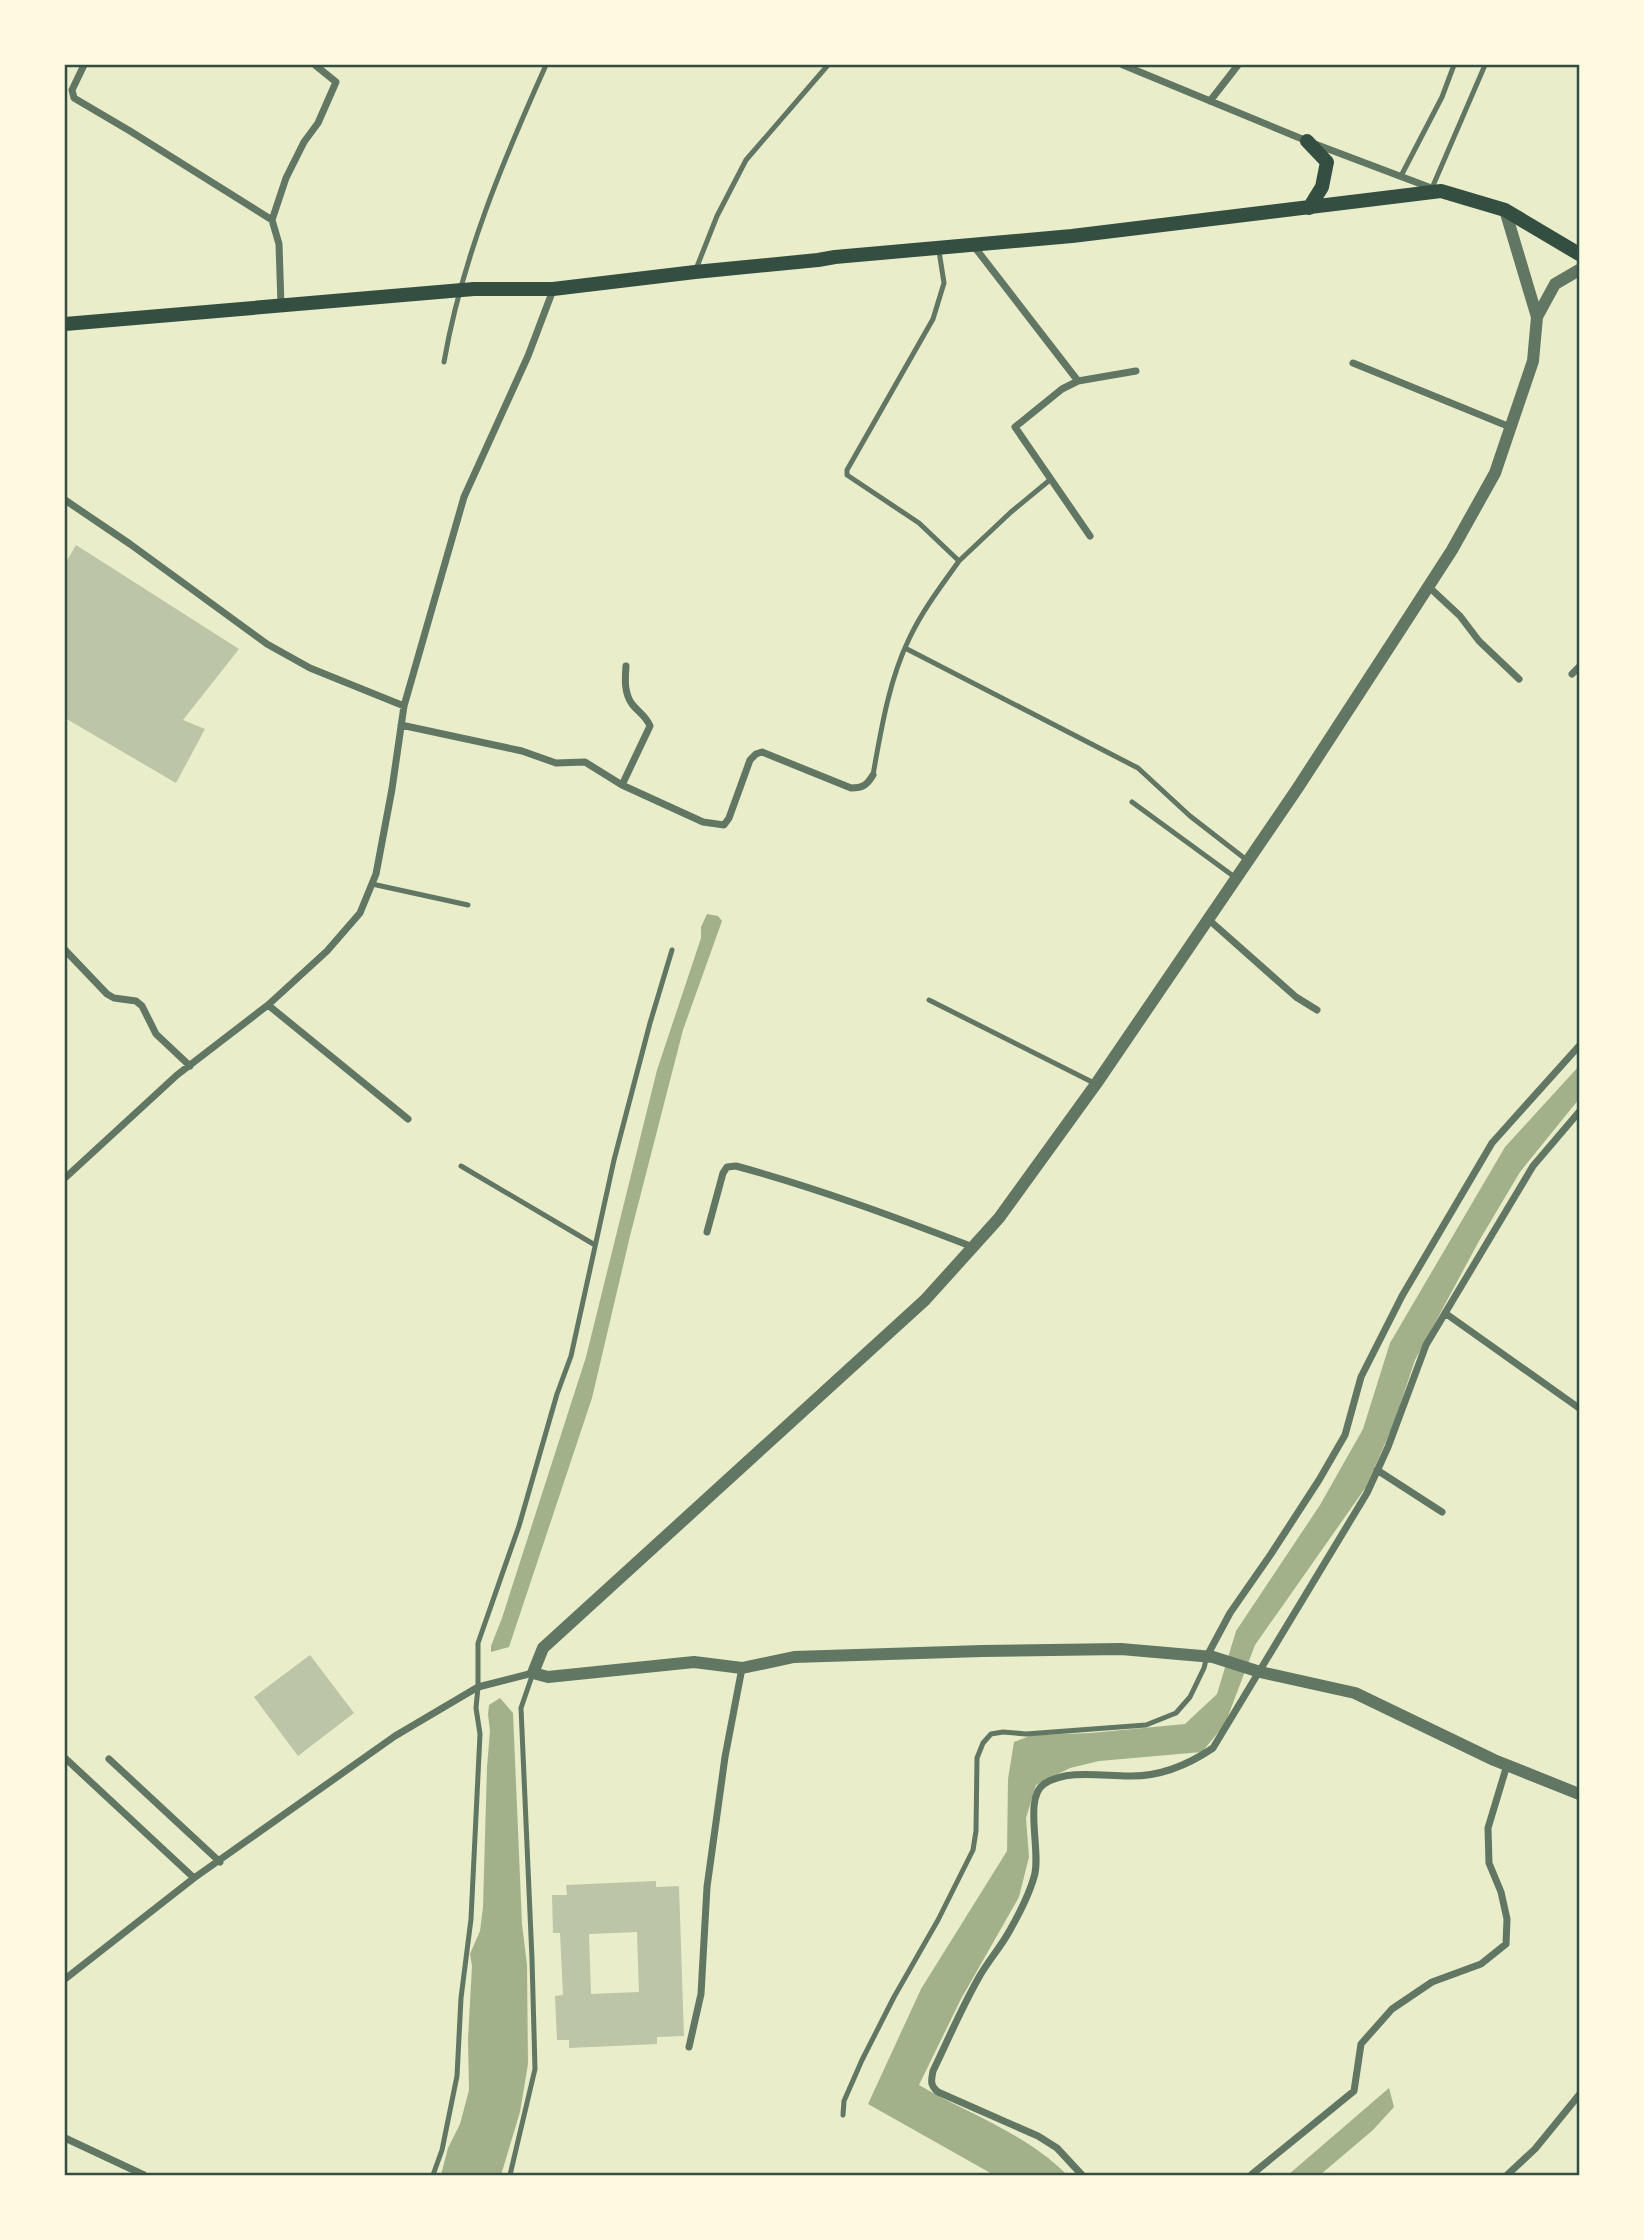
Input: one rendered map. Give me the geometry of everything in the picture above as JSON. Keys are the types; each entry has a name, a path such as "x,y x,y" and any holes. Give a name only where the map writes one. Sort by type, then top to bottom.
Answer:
{"main road":[{"path":"1307,141 1326,162 1322,187 1309,208"},
{"path":"65,324 460,290 553,289 695,272 1072,236 1309,208 1437,189 1505,210 1579,254"}],"street":[{"path":"84,65 72,90 74,97 272,220"},
{"path":"281,305 279,244 272,220 286,178 304,142 318,123 336,82 315,65"},
{"path":"1123,65 1307,141 1437,189"},
{"path":"1210,101 1238,65"},
{"path":"533,1672 543,1648 925,1300 974,1247 999,1218 1096,1083 1248,861 1429,587 1495,473 1533,361 1537,317 1505,210"},
{"path":"972,245 1078,382"},
{"path":"1537,317 1555,284 1579,270"},
{"path":"65,1178 190,1066 268,1006 327,951 360,913 376,874 404,706 464,497 528,356 553,289"},
{"path":"1353,363 1510,428"},
{"path":"1090,536 1015,427 1062,389 1078,382 1136,371"},
{"path":"65,500 267,644 310,668 404,706"},
{"path":"1429,587 1519,679"},
{"path":"622,785 650,726 646,717 632,704 625,686 626,666"},
{"path":"1572,674 1579,667"},
{"path":"401,725 522,751 556,763 585,762 622,785 703,822 718,826 723,825 729,818 750,760 762,752 851,788 861,788 873,775"},
{"path":"1208,919 1296,997 1317,1010"},
{"path":"65,950 107,994 114,998 136,1001 142,1006 156,1034 190,1066"},
{"path":"268,1006 408,1119"},
{"path":"1210,1656 1230,1613 1285,1533 1346,1435 1361,1377 1396,1308 1492,1143 1579,1046"},
{"path":"1082,2175 1057,2148 1038,2136 938,2092 930,2081 978,1978 1010,1931 1035,1876 1038,1857 1033,1813 1040,1788 1062,1777 1108,1774 1130,1777 1174,1769 1193,1762 1213,1748 1256,1671 1367,1493 1426,1345 1533,1166 1579,1112"},
{"path":"707,1232 723,1173 727,1167 736,1166 822,1191 974,1247"},
{"path":"1445,1313 1579,1408"},
{"path":"1377,1471 1442,1511"},
{"path":"65,1979 194,1878 395,1736 478,1687 533,1672 548,1677 694,1662 742,1668 794,1657 982,1651 1121,1649 1210,1656 1256,1671 1355,1693 1507,1765 1579,1794"},
{"path":"689,2047 701,1994 708,1887 725,1757 742,1668"},
{"path":"65,1758 194,1878"},
{"path":"109,1759 220,1861"},
{"path":"1251,2175 1354,2091 1359,2050 1392,2010 1432,1982 1481,1964 1506,1944 1507,1919 1489,1863 1488,1828 1507,1765"},
{"path":"1507,2175 1535,2148 1579,2095"},
{"path":"65,2138 144,2175"}],"lane":[{"path":"444,362 460,290 481,220 546,65"},
{"path":"695,272 717,216 746,160 828,65"},
{"path":"1401,176 1442,97 1454,65"},
{"path":"1437,189 1485,65"},
{"path":"939,248 944,283 936,313 847,470 847,475 919,523 959,561"},
{"path":"873,775 882,725 905,648 927,605 963,554 1051,479"},
{"path":"905,648 1138,768 1190,816 1248,861"},
{"path":"1132,802 1236,878"},
{"path":"372,884 468,905"},
{"path":"433,2175 442,2150 457,2076 462,1987 471,1919 480,1734 476,1709 478,1643 519,1526 557,1394 571,1356 614,1160 646,1035 672,950"},
{"path":"929,1000 1096,1083"},
{"path":"461,1166 596,1245"},
{"path":"843,2115 844,2101 862,2060 973,1850 976,1831 977,1758 983,1743 991,1734 1003,1732 1026,1734 1146,1725 1176,1713 1190,1697 1210,1656"},
{"path":"510,2175 535,2069 521,1708 533,1672"}],"shaded area":[{"path":"707,914 718,916 722,921 683,1030 592,1398 509,1647 491,1652 586,1357 657,1070"},
{"path":"1579,1066 1579,1099 1520,1172 1479,1241 1415,1360 1394,1423 1366,1487 1255,1645 1225,1724 1202,1752 1099,1761 1070,1768 1036,1785 1026,1818 1029,1857 1019,1897 961,1999 919,2085 1015,2136 1051,2160 1067,2175 994,2175 868,2104 921,1989 1007,1851 1008,1779 1014,1742 1032,1735 1091,1733 1185,1724 1217,1694 1236,1631 1320,1505 1363,1429 1390,1343 1505,1147"},
{"path":"500,1698 513,1713 522,1924 527,1965 528,2064 520,2112 501,2175 441,2175 469,2090 470,1954 480,1931 483,1907 490,1731 488,1714 489,1705"},
{"path":"1389,2088 1394,2107 1373,2130 1320,2175 1288,2175"}],"building":[{"path":"76,545 239,649 183,720 205,729 176,783 65,718 65,564"},
{"path":"310,1655 354,1713 298,1756 254,1697"},
{"path":"656,1881 656,1887 679,1886 684,2036 657,2037 657,2044 569,2048 569,2040 557,2040 555,1996 563,1995 560,1933 553,1933 552,1895 567,1895 566,1885","holes":["637,1932 639,1992 591,1994 589,1934"]}]}
